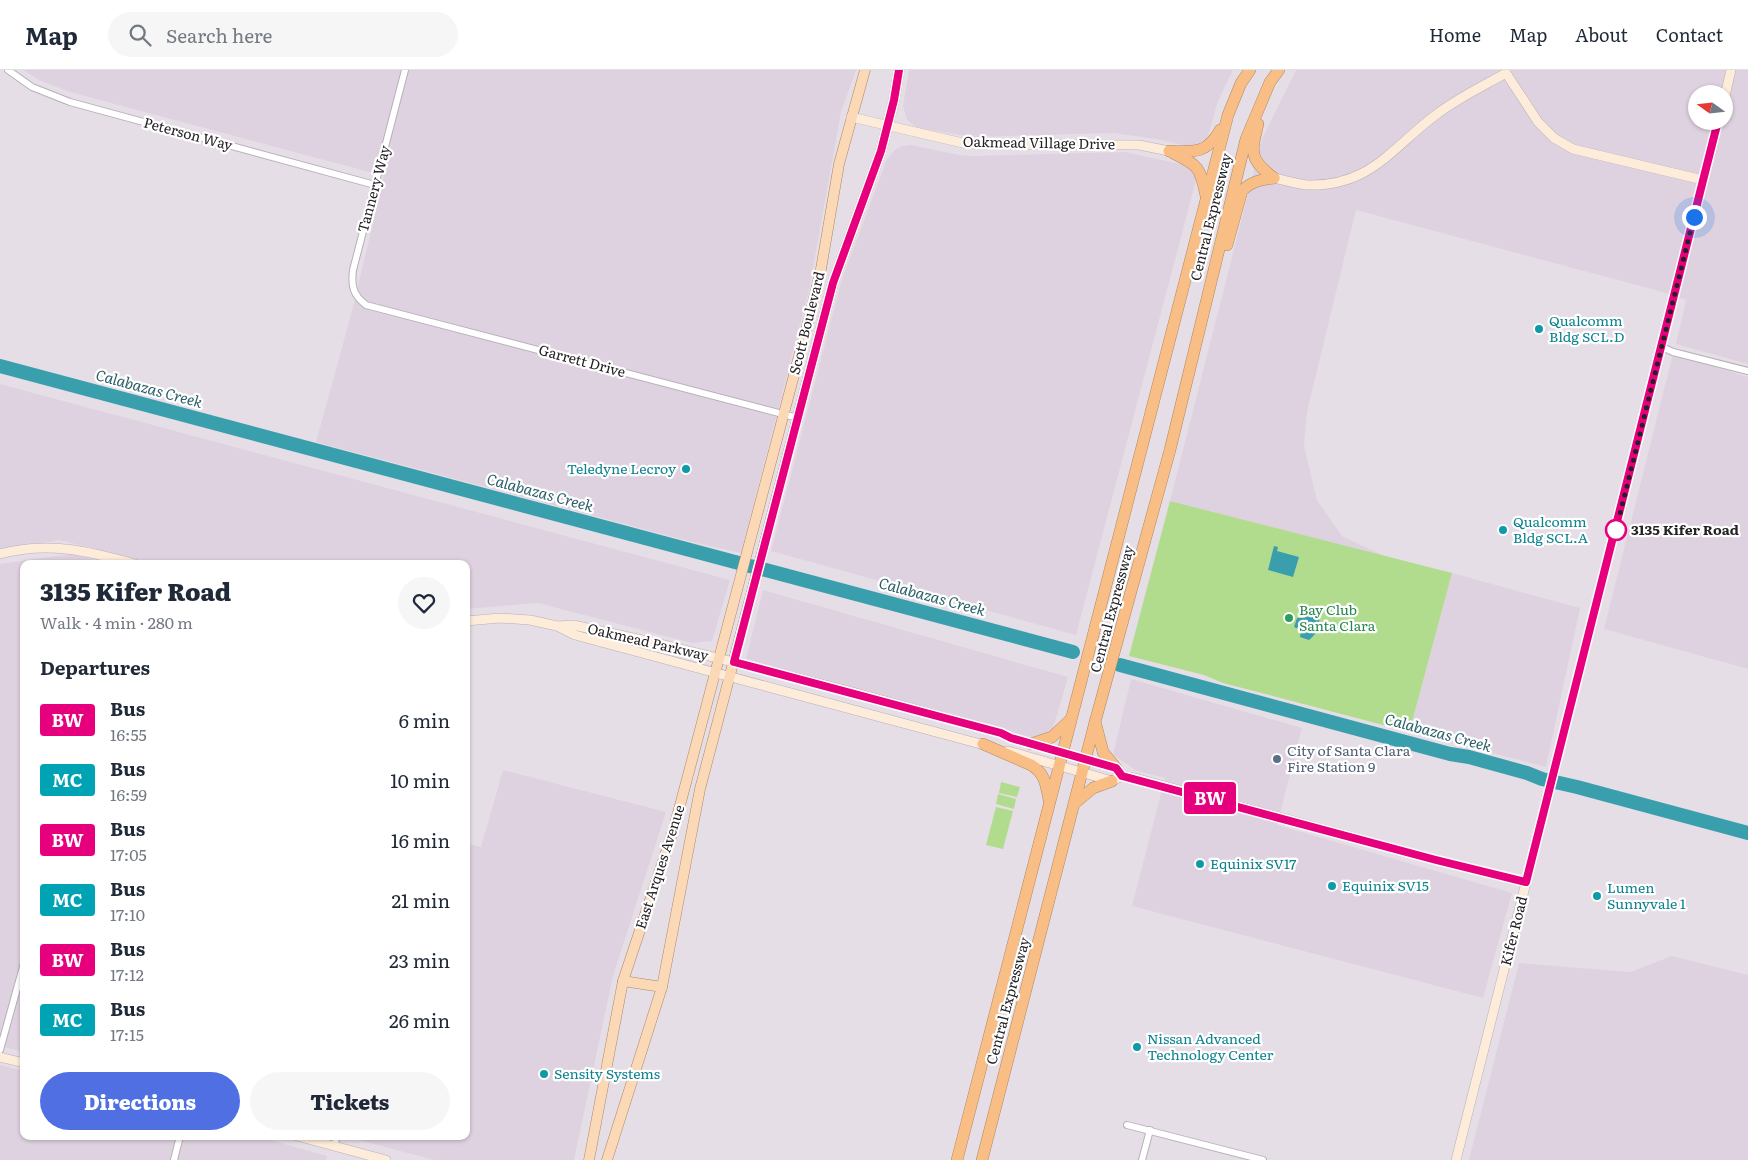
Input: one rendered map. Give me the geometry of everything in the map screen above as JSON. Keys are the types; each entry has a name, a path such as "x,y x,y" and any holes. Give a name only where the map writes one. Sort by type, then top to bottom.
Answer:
{"highway":[{"name":"Central Expressway","path":"957,1160 1228,115 1241,83 1250,70"},
{"name":"Central Expressway","path":"982,1160 1095,722 1167,460 1246,139 1267,89 1279,70"},
{"path":"1274,178 1258,164 1254,158 1253,148 1261,111 1284,70"},
{"path":"1169,151 1193,152 1207,147 1228,115"},
{"path":"1169,151 1196,166 1202,176 1207,198"},
{"path":"1205,305 1214,288 1242,192 1253,182 1274,178"},
{"path":"1030,744 1052,737 1071,719"},
{"path":"1075,803 1092,788 1117,775 1103,752 1095,722"},
{"path":"984,744 1038,769 1044,779 1049,804"}],"main road":[{"name":"Scott Boulevard","path":"742,575 821,269 838,164 865,70"},
{"name":"Scott Boulevard","path":"755,579 833,283 878,160 888,127 899,70"},
{"path":"1728,85 1731,70"},
{"path":"1274,178 1306,185 1315,185 1343,181 1364,174 1383,161 1442,110 1505,72 1538,122 1554,138 1573,149 1703,180"},
{"name":"Oakmead Village Drive","path":"851,118 967,144 1139,144 1169,151"},
{"name":"Kifer Road","path":"1456,1160 1716,130"},
{"path":"0,554 40,547 69,548 120,560"},
{"name":"East Arques Avenue","path":"589,1160 623,981 674,828 742,575"},
{"name":"East Arques Avenue","path":"608,1160 662,988 700,789 755,579"},
{"name":"Oakmead Parkway","path":"470,621 518,619 557,626 573,625 661,644 1001,733 1011,738 1086,760 1117,775"},
{"name":"Oakmead Parkway","path":"557,626 575,635 1083,772 1117,775"},
{"path":"1117,775 1526,882"},
{"path":"623,981 662,988"},
{"path":"0,1057 20,1062"},
{"path":"312,1140 386,1160"}],"street":[{"name":"Peterson Way","path":"8,70 32,87 70,102 375,185"},
{"name":"Tannery Way","path":"366,305 355,294 352,280 405,70"},
{"name":"Garrett Drive","path":"366,305 798,418"},
{"path":"1662,347 1673,352 1748,371"},
{"path":"0,1050 20,978"},
{"path":"1127,1125 1263,1160"},
{"path":"1142,1160 1150,1130"},
{"path":"174,1160 179,1140"},
{"path":"334,1146 336,1140"}],"shaded area":[{"path":"23,70 856,70 841,112 809,290 741,553 696,543 316,442 352,311 384,176 70,92 39,80"},
{"path":"909,70 1233,70 1218,101 1207,140 1190,147 1162,140 1114,133 973,137 918,128 907,120 903,106"},
{"path":"1296,70 1748,70 1748,364 1676,344 1686,300 1659,291 1356,210 1307,412 1304,446 1317,500 1342,536 1386,557 1170,501 1262,139"},
{"path":"911,145 973,156 1125,152 1184,165 1194,174 1196,180 1076,635 771,551 841,282 887,159 895,150 902,146"},
{"path":"1673,354 1748,377 1748,669 1604,629"},
{"path":"0,384 730,580 712,641 692,643 538,603 470,609 470,560 141,560 59,540 0,552"},
{"path":"71,554 94,560 28,560"},
{"path":"20,561 20,1051 0,1046 0,564"},
{"path":"1452,573 1580,608 1546,767 1406,731 1409,721 1412,722"},
{"path":"763,590 1068,677 1049,742 746,659"},
{"path":"1131,679 1302,728 1277,825 1512,893 1483,998 1132,906 1165,778 1137,771 1113,755"},
{"path":"503,770 666,812 613,976 574,1160 434,1160 359,1140 470,1140 470,844 481,847"},
{"path":"1672,956 1748,975 1748,1160 1469,1160 1519,963 1630,972"},
{"path":"0,1065 20,1070 20,1140 270,1140 327,1156 326,1160 0,1160"}],"green space":[{"name":"Bay Club Santa Clara","path":"1170,501 1452,573 1412,722 1409,721 1406,731 1129,656"},
{"path":"1001,782 1020,787 1017,797 999,793"},
{"path":"998,794 1016,799 1014,809 996,804"},
{"path":"996,807 1013,811 1003,849 986,845"}],"water":[{"path":"1274,546 1278,547 1277,551 1299,557 1293,577 1268,570"},
{"path":"1308,609 1317,611 1319,619 1317,630 1309,640 1300,637 1301,630 1294,627 1297,618 1305,618"}],"waterway":[{"name":"Calabazas Creek","path":"0,366 1073,652"},
{"name":"Calabazas Creek","path":"1120,665 1748,833"}],"bus line":[{"name":"BW","path":"899,70 894,100 881,151 833,283 734,662 1001,733 1011,738 1116,768 1122,776 1166,786 1436,860 1526,882 1716,130"}],"place":[{"name":"Qualcomm Bldg SCL.D","path":"1539,329"},
{"name":"Teledyne Lecroy","path":"686,469"},
{"name":"Qualcomm Bldg SCL.A","path":"1503,530"},
{"name":"3135 Kifer Road","path":"1616,530"},
{"name":"Bay Club Santa Clara","path":"1289,618"},
{"name":"City of Santa Clara Fire Station 9","path":"1277,759"},
{"name":"Equinix SV17","path":"1200,864"},
{"name":"Equinix SV15","path":"1332,886"},
{"name":"Lumen Sunnyvale 1","path":"1597,896"},
{"name":"Nissan Advanced Technology Center","path":"1137,1047"},
{"name":"Sensity Systems","path":"544,1074"}],"route":[{"path":"1616,530 1694,217"}]}
